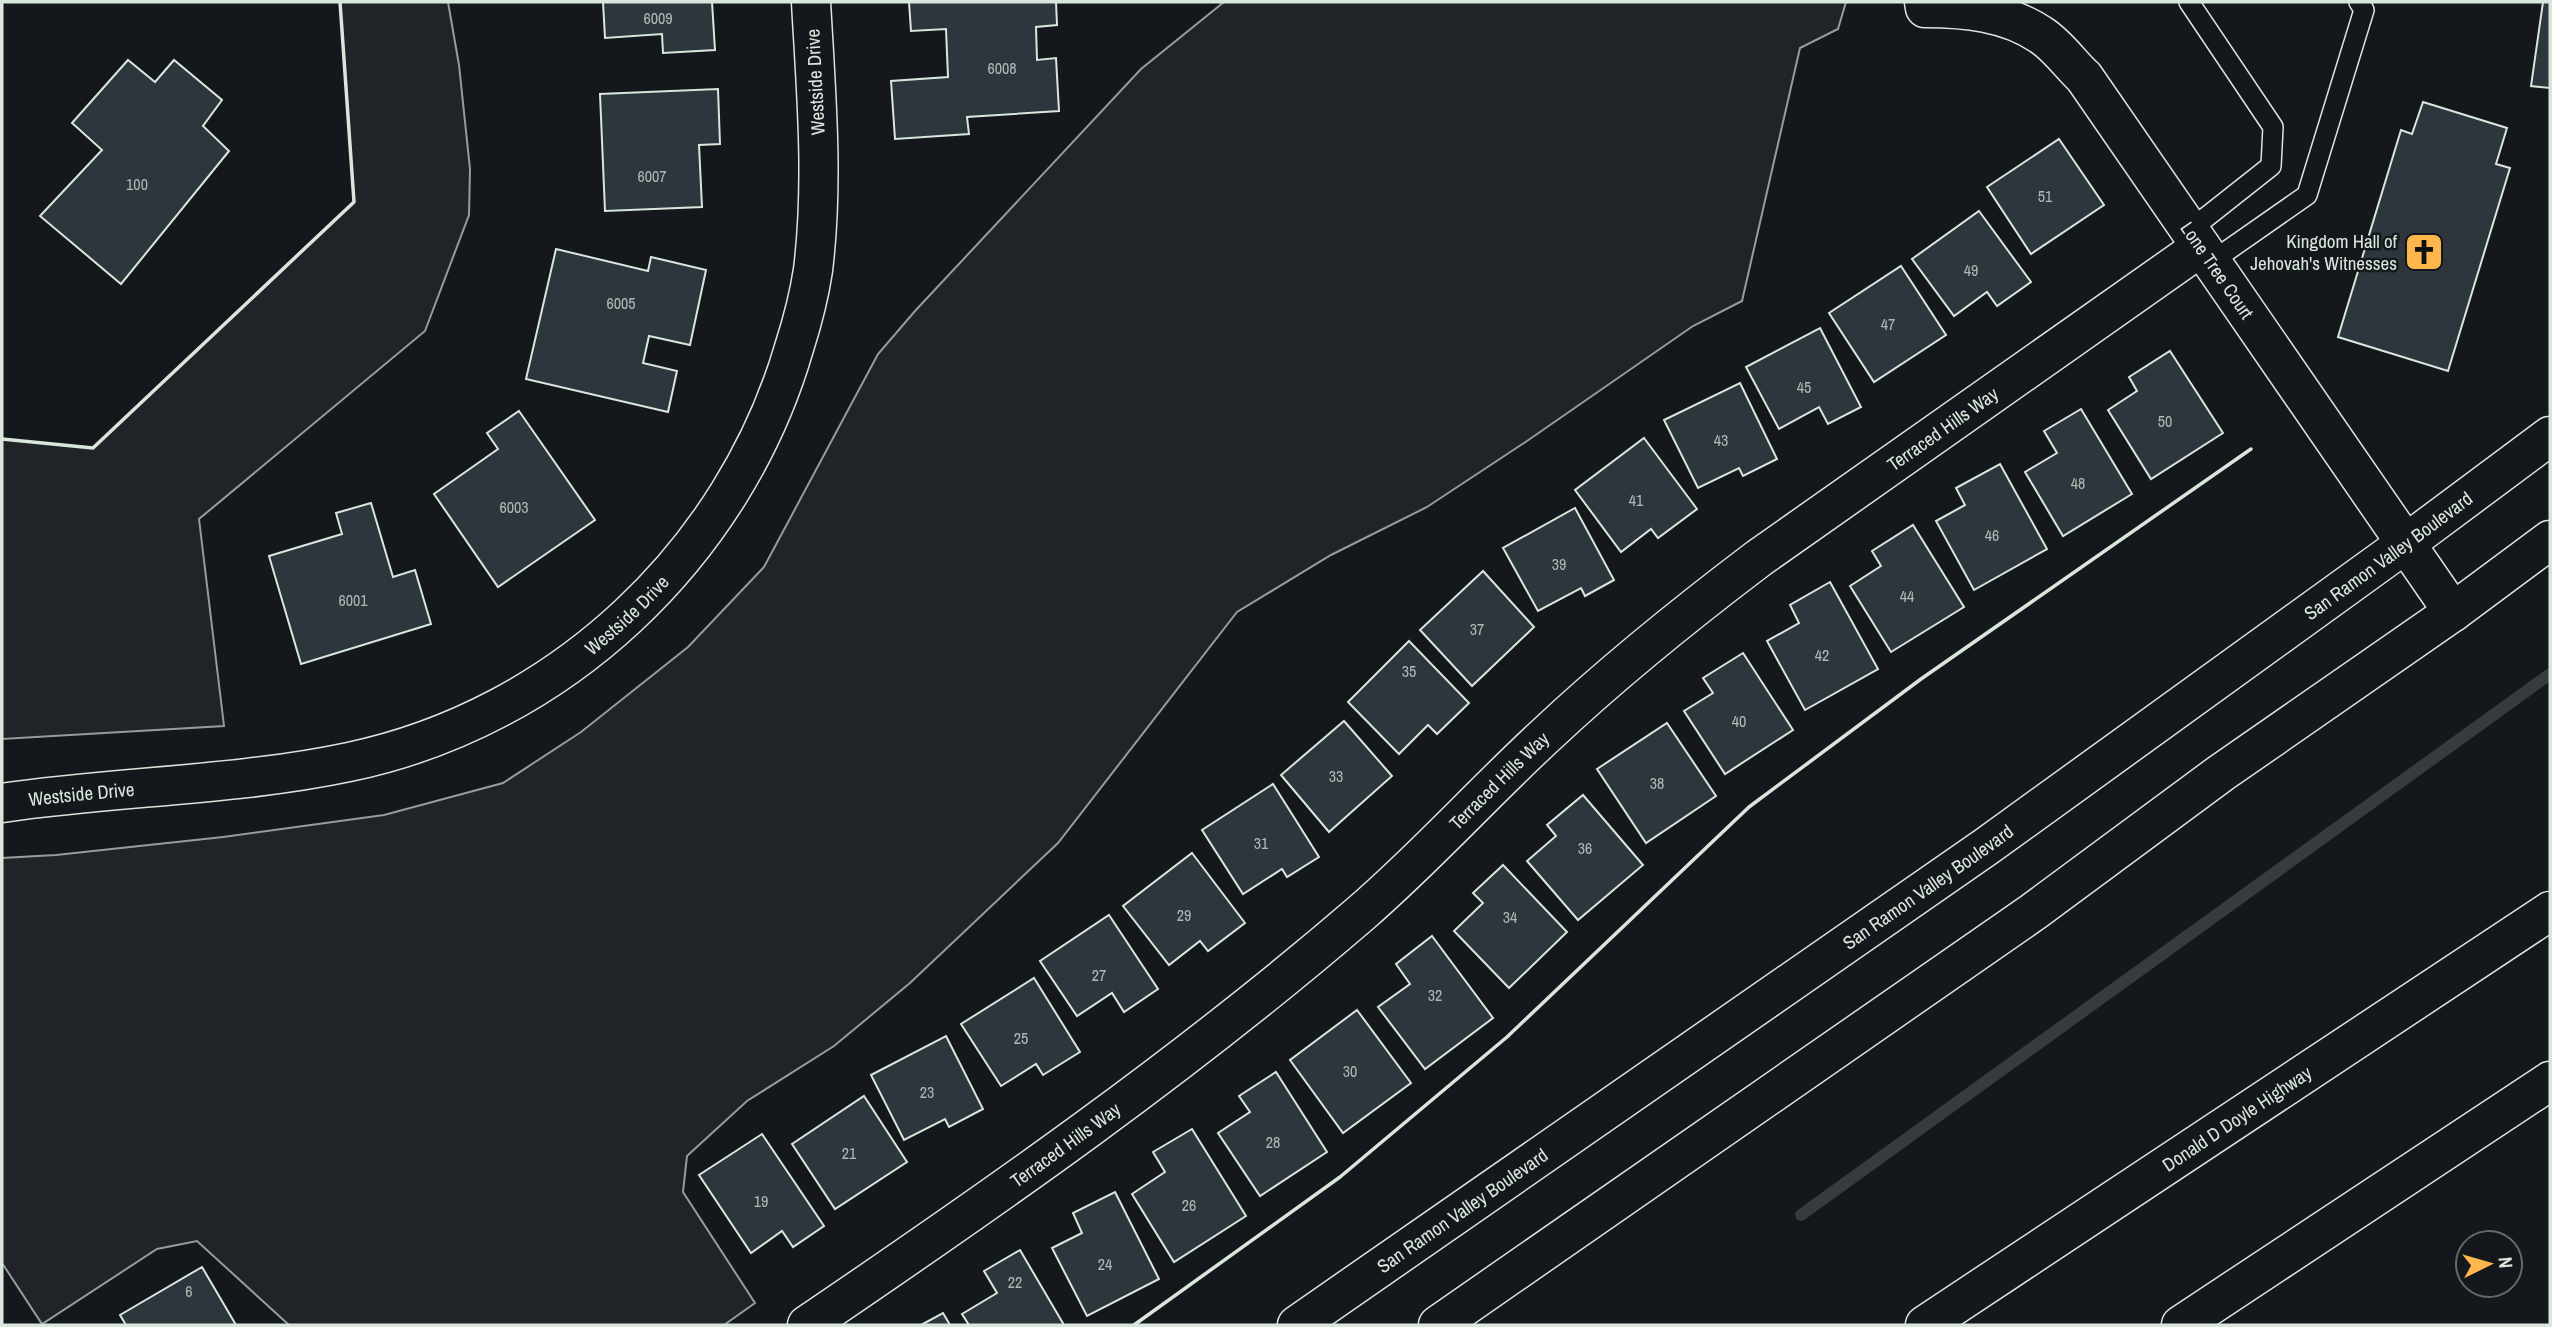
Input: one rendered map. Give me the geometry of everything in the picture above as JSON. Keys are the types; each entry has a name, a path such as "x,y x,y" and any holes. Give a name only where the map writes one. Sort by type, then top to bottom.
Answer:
{"main road":[{"name":"Westside Drive","path":"2,803 288,772 350,762 395,750 440,735 522,695 596,646 639,607 683,558 744,470 767,425 798,336 813,271 818,194 811,2"},
{"name":"Lone Tree Court","path":"1925,5 2000,15 2042,35 2084,77 2453,612"},
{"name":"Terraced Hills Way","path":"807,1325 1086,1131 1215,1035 1363,912 1546,734 1695,606 2201,246"},
{"name":"San Ramon Valley Boulevard","path":"1297,1325 1987,846 2550,436"},
{"path":"1438,1325 2022,920 2221,773 2453,612 2550,540"},
{"name":"Donald D Doyle Highway","path":"1925,1325 2550,911"},
{"path":"2180,1325 2550,1081"}],"lane":[{"path":"2189,2 2273,127 2271,166 2230,198 2201,246"},
{"path":"2201,246 2249,234 2306,195 2364,10 2360,2"}],"shaded area":[{"path":"340,2 448,2 459,65 470,169 469,215 425,331 199,519 224,726 2,739 2,439 93,448 354,202"},
{"path":"1224,2 1846,2 1838,29 1800,48 1742,301 1693,326 1427,507 1331,555 1237,612 1058,843 910,983 834,1046 747,1101 687,1156 683,1192 755,1303 724,1325 289,1325 197,1241 157,1249 42,1324 2,1263 2,858 56,855 223,837 384,815 503,783 581,732 688,647 764,567 878,354 1141,69"}],"building":[{"path":"603,2 712,2 715,50 663,53 662,34 605,38"},
{"path":"909,2 1056,2 1057,25 1036,27 1037,60 1056,58 1059,111 967,117 969,134 895,139 891,81 948,77 946,29 911,31"},
{"path":"2543,2 2550,2 2550,88 2531,86"},
{"path":"128,60 155,82 174,60 222,100 203,126 229,151 121,284 40,216 102,150 72,123"},
{"path":"718,89 720,144 699,145 702,207 605,211 600,94"},
{"name":"Kingdom Hall of Jehovah's Witnesses","path":"2423,102 2507,128 2496,164 2510,168 2448,371 2338,337 2401,130 2412,134"},
{"path":"2059,139 2104,205 2031,254 1987,187"},
{"path":"1979,211 2031,282 1997,306 1987,292 1954,316 1912,259"},
{"path":"556,249 648,271 651,257 706,270 690,345 649,336 643,363 677,371 668,412 526,379"},
{"path":"1901,266 1946,335 1874,382 1829,313"},
{"path":"1820,328 1861,407 1828,424 1819,407 1779,429 1746,367"},
{"path":"2170,351 2223,433 2151,479 2108,410 2137,391 2129,377"},
{"path":"1740,383 1777,459 1743,476 1739,468 1698,488 1664,420"},
{"path":"2081,409 2132,494 2063,536 2025,472 2057,453 2044,431"},
{"path":"519,411 595,520 498,587 434,494 498,449 487,433"},
{"path":"1644,438 1697,509 1658,538 1651,529 1621,552 1575,490"},
{"path":"2000,464 2047,549 1974,590 1936,521 1965,505 1956,488"},
{"path":"371,503 393,577 415,570 431,624 301,664 269,556 342,534 336,513"},
{"path":"1575,508 1614,580 1585,596 1581,588 1538,611 1503,548"},
{"path":"1913,525 1964,607 1891,652 1850,586 1881,566 1872,551"},
{"path":"1483,571 1534,627 1472,686 1420,630"},
{"path":"1830,582 1878,669 1805,710 1767,641 1799,623 1790,605"},
{"path":"1409,641 1469,703 1437,734 1428,725 1399,754 1348,702"},
{"path":"1743,653 1793,730 1725,774 1684,711 1713,693 1703,678"},
{"path":"1344,721 1392,776 1329,832 1281,775"},
{"path":"1667,723 1716,796 1646,843 1597,769"},
{"path":"1273,784 1319,857 1287,877 1282,869 1243,894 1202,830"},
{"path":"1583,795 1643,865 1578,920 1527,861 1556,836 1547,825"},
{"path":"1192,853 1245,923 1208,951 1200,941 1169,965 1123,906"},
{"path":"1503,865 1567,932 1509,988 1454,931 1483,903 1473,893"},
{"path":"1109,915 1158,989 1124,1012 1112,993 1077,1016 1040,961"},
{"path":"1432,936 1493,1018 1425,1069 1378,1007 1410,984 1396,964"},
{"path":"1034,978 1080,1052 1043,1075 1036,1064 1001,1086 961,1024"},
{"path":"1357,1010 1411,1083 1343,1133 1290,1060"},
{"path":"946,1036 983,1109 949,1127 945,1119 904,1140 871,1075"},
{"path":"1276,1072 1327,1152 1260,1196 1218,1133 1250,1112 1239,1096"},
{"path":"864,1096 907,1162 835,1209 792,1144"},
{"path":"1192,1129 1246,1216 1174,1262 1132,1194 1165,1172 1153,1152"},
{"path":"762,1134 824,1226 793,1247 782,1231 751,1253 699,1175"},
{"path":"1115,1192 1159,1279 1087,1316 1052,1248 1082,1233 1073,1213"},
{"path":"1020,1250 1064,1325 969,1325 962,1314 997,1293 984,1271"},
{"path":"202,1267 236,1325 126,1325 120,1315"},
{"path":"943,1313 950,1325 921,1325"}],"waterway":[{"path":"1801,1215 2550,674"}],"wall":[{"path":"2,439 93,448 354,202 340,2"},
{"path":"1134,1325 1340,1177 1507,1037 1749,807 1921,679 2251,449"}],"place":[{"name":"Kingdom Hall of Jehovah's Witnesses","path":"2424,252"}]}
